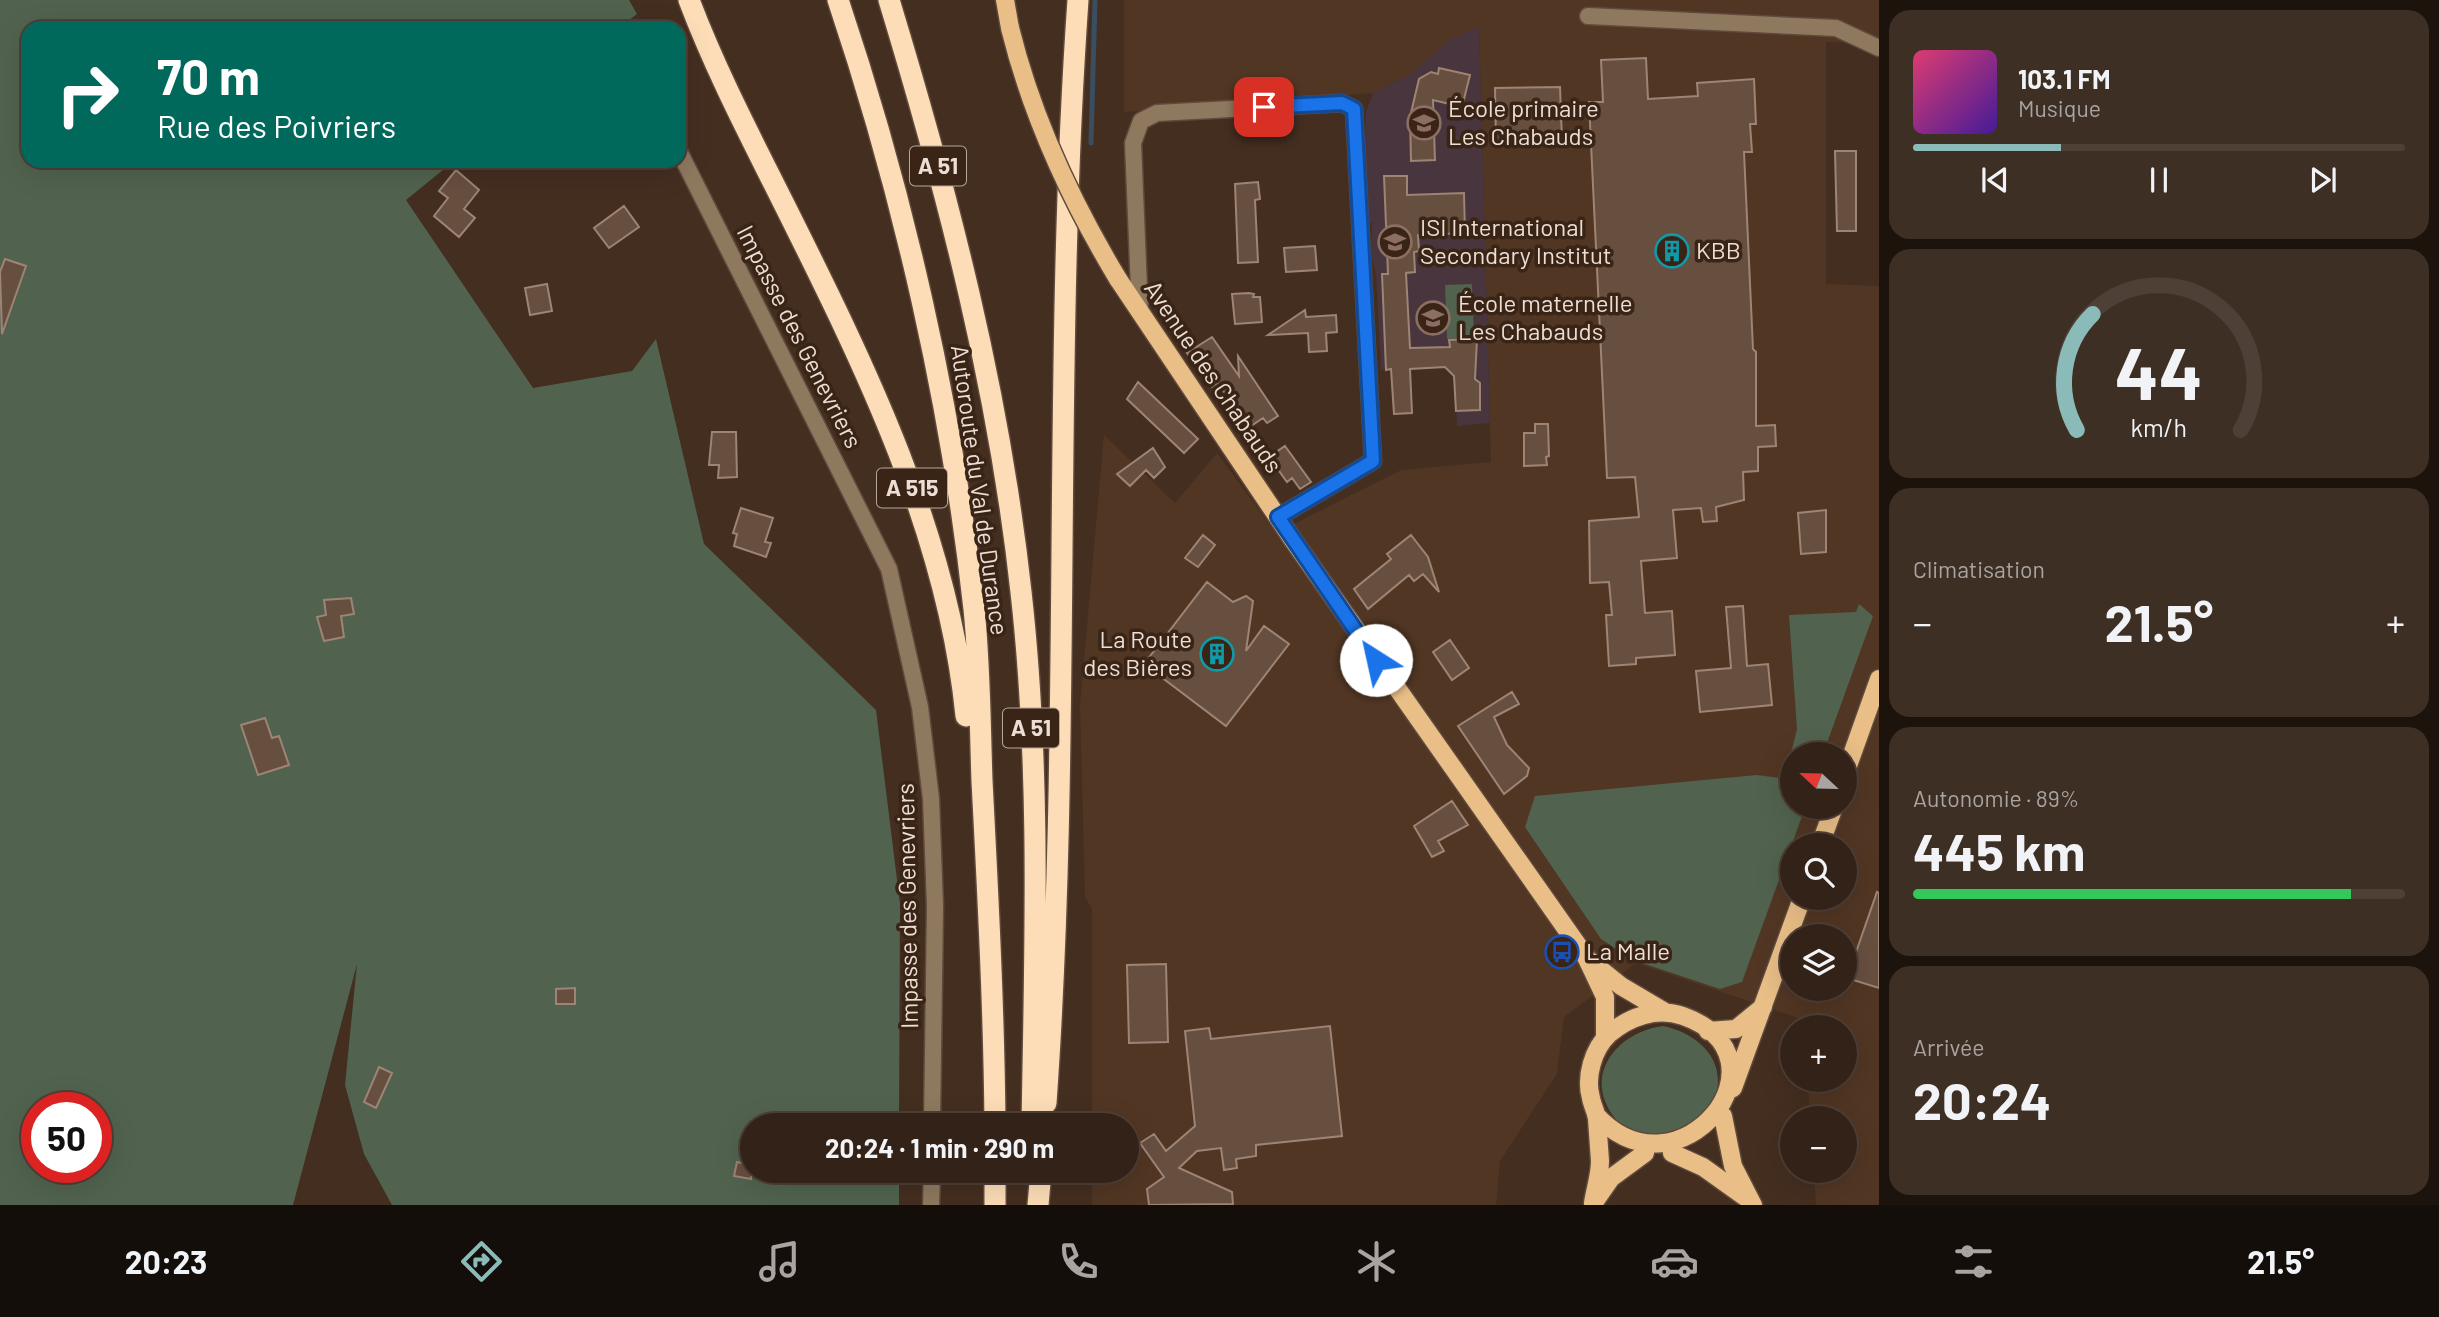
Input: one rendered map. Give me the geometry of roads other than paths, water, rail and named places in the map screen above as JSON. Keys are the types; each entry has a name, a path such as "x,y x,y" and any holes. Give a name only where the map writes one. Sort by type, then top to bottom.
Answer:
{"highway":[{"name":"A 515","path":"689,0 737,110 876,398 915,497 943,586 962,680 994,1002"},
{"name":"Autoroute du Val de Durance","path":"838,0 861,68 927,324 961,515 974,612 994,1002 995,1113"},
{"name":"Autoroute du Val de Durance","path":"889,0 930,136 979,335 1005,466 1020,581 1031,713 1035,876 1032,1113"},
{"path":"1066,0 1070,113"},
{"path":"1045,1113 1056,954 1070,113 1077,0"},
{"path":"995,1183 995,1205"},
{"path":"1031,1205 1032,1183"},
{"path":"1038,1205 1040,1183"}],"main road":[{"name":"Avenue des Chabauds","path":"1005,0 1010,28 1034,104 1062,175 1118,279 1278,517 1586,957 1605,997 1605,1038"},
{"path":"1856,742 1879,679"},
{"path":"1596,1115 1609,1133 1626,1146 1646,1153 1672,1153 1693,1146 1710,1133 1723,1116 1798,910"},
{"name":"Avenue des Chabauds","path":"1586,957 1621,986 1665,1012"},
{"path":"1709,1031 1736,1029 1763,1007"},
{"path":"1593,1204 1600,1165 1596,1115 1590,1096 1589,1076 1594,1056 1605,1038 1622,1023 1643,1014 1665,1012 1695,1022 1709,1031 1723,1051 1730,1074 1729,1098"},
{"path":"1723,1116 1733,1166 1751,1203"},
{"path":"1593,1204 1611,1178 1646,1153"},
{"path":"1672,1153 1703,1167 1751,1203"}],"street":[{"path":"1588,16 1836,28 1879,48"},
{"path":"1140,313 1133,143 1141,121 1157,113 1342,103 1354,109 1373,461 1278,517"},
{"name":"Impasse des Genevriers","path":"686,165 889,569 920,707 931,799 935,906 932,1113"},
{"path":"931,1205 932,1183"}],"waterway":[{"path":"1091,143 1095,0"}],"place":[{"name":"École primaire Les Chabauds","path":"1424,123"},
{"name":"ISI International Secondary Institut","path":"1395,242"},
{"name":"KBB","path":"1672,251"},
{"name":"École maternelle Les Chabauds","path":"1433,318"},
{"name":"La Route des Bières","path":"1217,654"},
{"name":"La Malle","path":"1562,952"}]}
